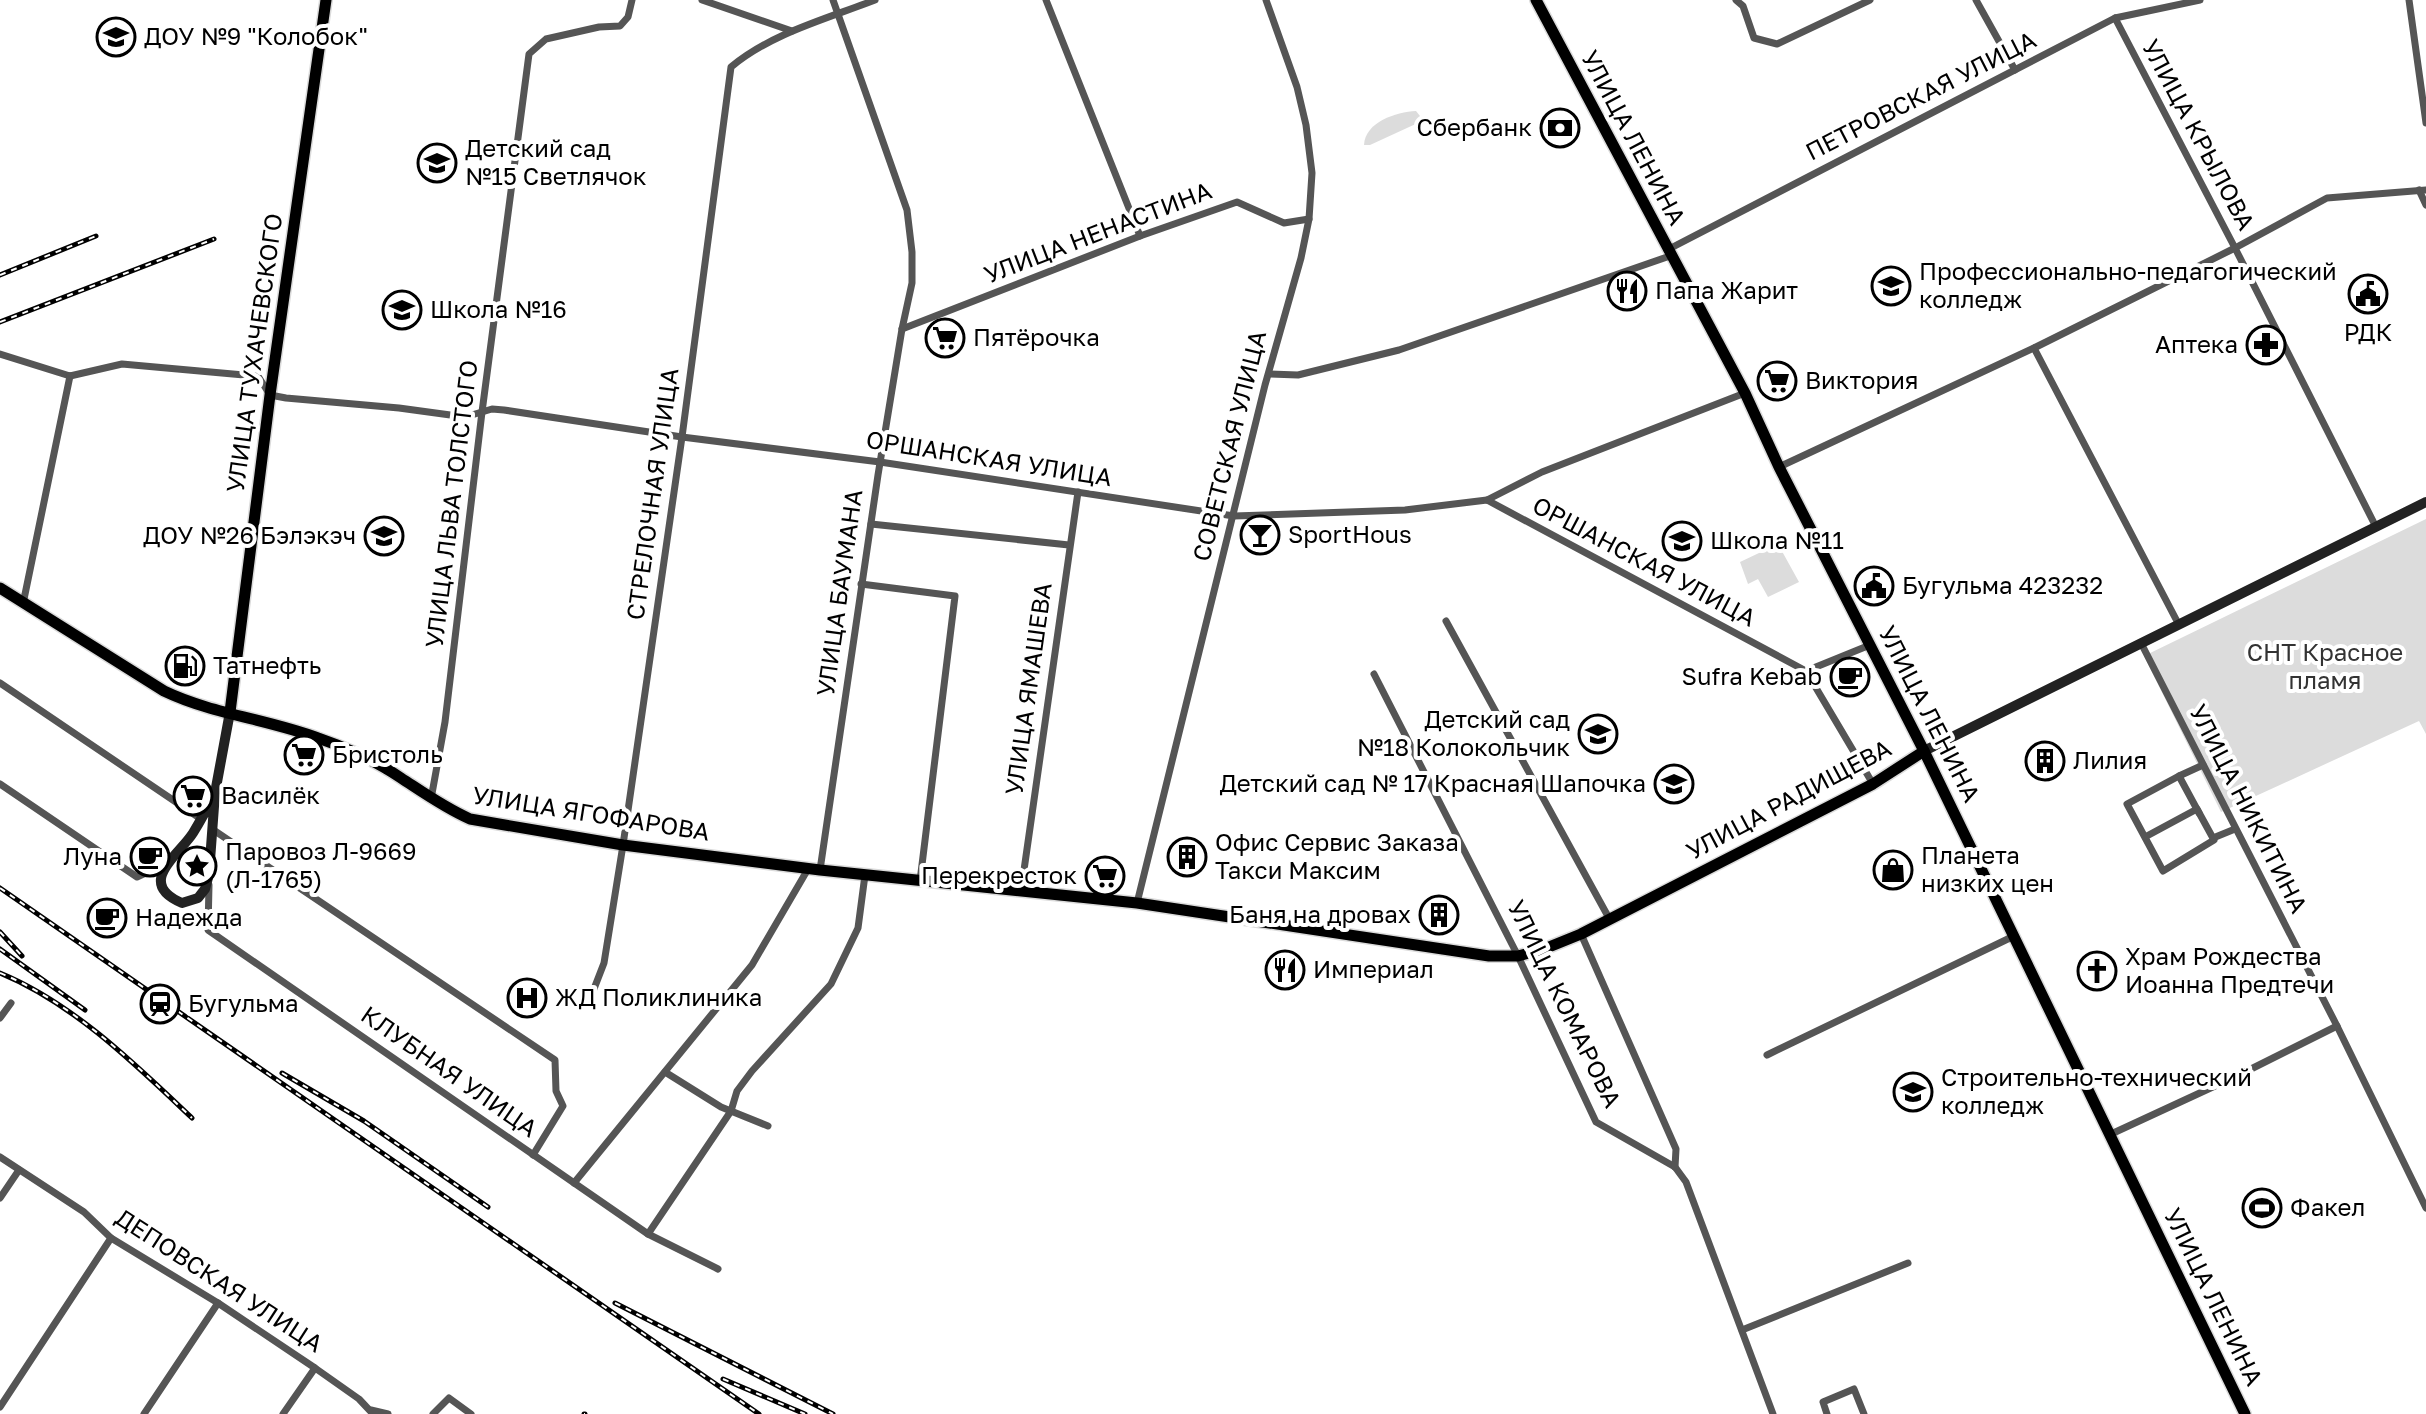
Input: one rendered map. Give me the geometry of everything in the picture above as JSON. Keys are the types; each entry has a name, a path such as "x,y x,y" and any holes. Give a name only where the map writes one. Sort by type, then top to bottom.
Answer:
{"main road":[{"name":"УЛИЦА ТУХАЧЕВСКОГО","path":"230,712 270,395 326,0"},
{"name":"УЛИЦА ЛЕНИНА","path":"1536,0 1745,393 1779,467 1924,751 2245,1414"},
{"name":"УЛИЦА ЯГОФАРОВА","path":"0,588 164,691 191,703 318,738 357,754 470,819 623,845 814,870 1137,903 1228,916"},
{"name":"УЛИЦА РАДИЩЕВА","path":"1228,916 1489,956 1518,956 1581,934 1610,920 1873,784 1924,751"}],"street":[{"name":"УЛИЦА ЛЬВА ТОЛСТОГО","path":"431,799 445,722 529,54 546,39 599,27 620,26 628,17 632,0"},
{"path":"702,0 792,31 875,0"},
{"name":"УЛИЦА БАУМАНА","path":"814,870 912,283 907,210 833,0"},
{"path":"1046,0 1140,236"},
{"name":"СОВЕТСКАЯ УЛИЦА","path":"1137,903 1309,219 1312,173 1306,125 1297,87 1266,0"},
{"path":"1736,0 1744,3 1754,38 1777,44 1870,0"},
{"path":"1976,0 2015,70"},
{"name":"ПЕТРОВСКАЯ УЛИЦА","path":"1269,374 1298,375 1399,350 1669,253 2115,18 2200,0"},
{"path":"2409,0 2426,123"},
{"name":"УЛИЦА КРЫЛОВА","path":"2115,18 2376,527"},
{"name":"СТРЕЛОЧНАЯ УЛИЦА","path":"592,994 604,963 623,845 731,67 792,31"},
{"path":"1779,467 2034,348 2235,248 2327,198 2423,190 2426,205"},
{"name":"УЛИЦА НЕНАСТИНА","path":"902,329 1140,236 1237,202 1284,223 1309,219"},
{"path":"2034,348 2179,625"},
{"path":"0,354 70,376 23,604"},
{"name":"ОРШАНСКАЯ УЛИЦА","path":"70,376 122,364 258,376 270,395 465,417 492,409 504,410 880,462 1234,516 1405,510 1487,500 1806,671"},
{"path":"1487,500 1542,472 1745,393"},
{"name":"УЛИЦА ЯМАШЕВА","path":"1021,891 1078,492"},
{"name":"УЛИЦА РАДИЩЕВА","path":"1924,751 2426,502"},
{"path":"871,524 1069,545"},
{"path":"861,584 955,596 920,881"},
{"path":"1446,621 1610,920"},
{"name":"УЛИЦА НИКИТИНА","path":"2141,643 2337,1026 2426,1208"},
{"path":"1870,645 1806,671 1873,784"},
{"name":"УЛИЦА КОМАРОВА","path":"1374,674 1518,956 1596,1122 1675,1167"},
{"path":"0,683 201,819"},
{"path":"165,864 163,888 171,898 182,903 198,898 205,889 209,874 215,793 230,712"},
{"path":"2203,765 2127,804 2163,871 2235,829"},
{"path":"2179,776 2214,840"},
{"path":"0,784 137,877 165,864 191,836 215,793"},
{"path":"2145,837 2197,809"},
{"path":"212,829 555,1060 556,1091 563,1106 533,1155"},
{"path":"574,1183 752,965 814,870"},
{"name":"КЛУБНАЯ УЛИЦА","path":"209,874 208,930 648,1234 718,1269"},
{"path":"648,1234 731,1111 737,1091 831,984 858,928 865,875"},
{"path":"1581,934 1676,1149 1675,1167 1686,1182 1773,1414"},
{"path":"1767,1055 2014,936"},
{"path":"0,1018 11,1003"},
{"path":"2109,1135 2337,1026"},
{"path":"665,1072 721,1107 768,1126"},
{"name":"ДЕПОВСКАЯ УЛИЦА","path":"0,1157 84,1212 111,1238 218,1303 315,1368 372,1412"},
{"path":"0,1198 19,1170"},
{"path":"0,1407 111,1238"},
{"path":"1742,1330 1908,1263"},
{"path":"144,1414 218,1303"},
{"path":"283,1414 315,1368"},
{"path":"1827,1414 1823,1402 1854,1389 1864,1414"},
{"path":"433,1414 449,1398 471,1414"},
{"path":"372,1412 388,1414"}],"green space":[{"path":"1416,111 1420,122 1364,145 1376,124 1391,116"},
{"name":"СНТ Красное пламя","path":"2426,519 2426,734 2419,721 2221,812 2144,656"},
{"path":"1778,544 1799,582 1768,597 1758,579 1748,584 1740,562"}],"railway":[{"path":"0,275 96,236"},
{"path":"0,322 214,239"},
{"path":"0,888 759,1414"},
{"path":"0,932 22,956"},
{"path":"0,949 85,1010"},
{"path":"0,973 53,1001 102,1036 192,1118"},
{"path":"282,1073 364,1121 488,1207"},
{"path":"615,1303 833,1414"},
{"path":"723,1379 805,1414"}],"place":[{"name":"ДОУ №9 \"Колобок\"","path":"116,37"},
{"name":"Сбербанк","path":"1560,128"},
{"name":"Детский сад №15 Светлячок","path":"437,163"},
{"name":"Профессионально-педагогический колледж","path":"1891,286"},
{"name":"Папа Жарит","path":"1627,291"},
{"name":"РДК","path":"2368,294"},
{"name":"Школа №16","path":"402,310"},
{"name":"Пятёрочка","path":"945,338"},
{"name":"Аптека","path":"2266,345"},
{"name":"Виктория","path":"1777,381"},
{"name":"SportHous","path":"1260,535"},
{"name":"ДОУ №26 Бэлэкэч","path":"384,536"},
{"name":"Школа №11","path":"1682,541"},
{"name":"Бугульма 423232","path":"1874,586"},
{"name":"Татнефть","path":"185,666"},
{"name":"Sufra Kebab","path":"1850,677"},
{"name":"Детский сад №18 Колокольчик","path":"1598,734"},
{"name":"Бристоль","path":"304,755"},
{"name":"Лилия","path":"2045,761"},
{"name":"Детский сад № 17 Красная Шапочка","path":"1674,784"},
{"name":"Василёк","path":"193,796"},
{"name":"Луна","path":"150,857"},
{"name":"Офис Сервис Заказа Такси Максим","path":"1187,857"},
{"name":"Паровоз Л-9669 (Л-1765)","path":"197,866"},
{"name":"Планета низких цен","path":"1893,870"},
{"name":"Перекресток","path":"1105,876"},
{"name":"Баня на дровах","path":"1439,915"},
{"name":"Надежда","path":"107,918"},
{"name":"Империал","path":"1285,970"},
{"name":"Храм Рождества Иоанна Предтечи","path":"2097,971"},
{"name":"ЖД Поликлиника","path":"527,998"},
{"name":"Бугульма","path":"160,1004"},
{"name":"Строительно-технический колледж","path":"1913,1092"},
{"name":"Факел","path":"2262,1208"}]}
